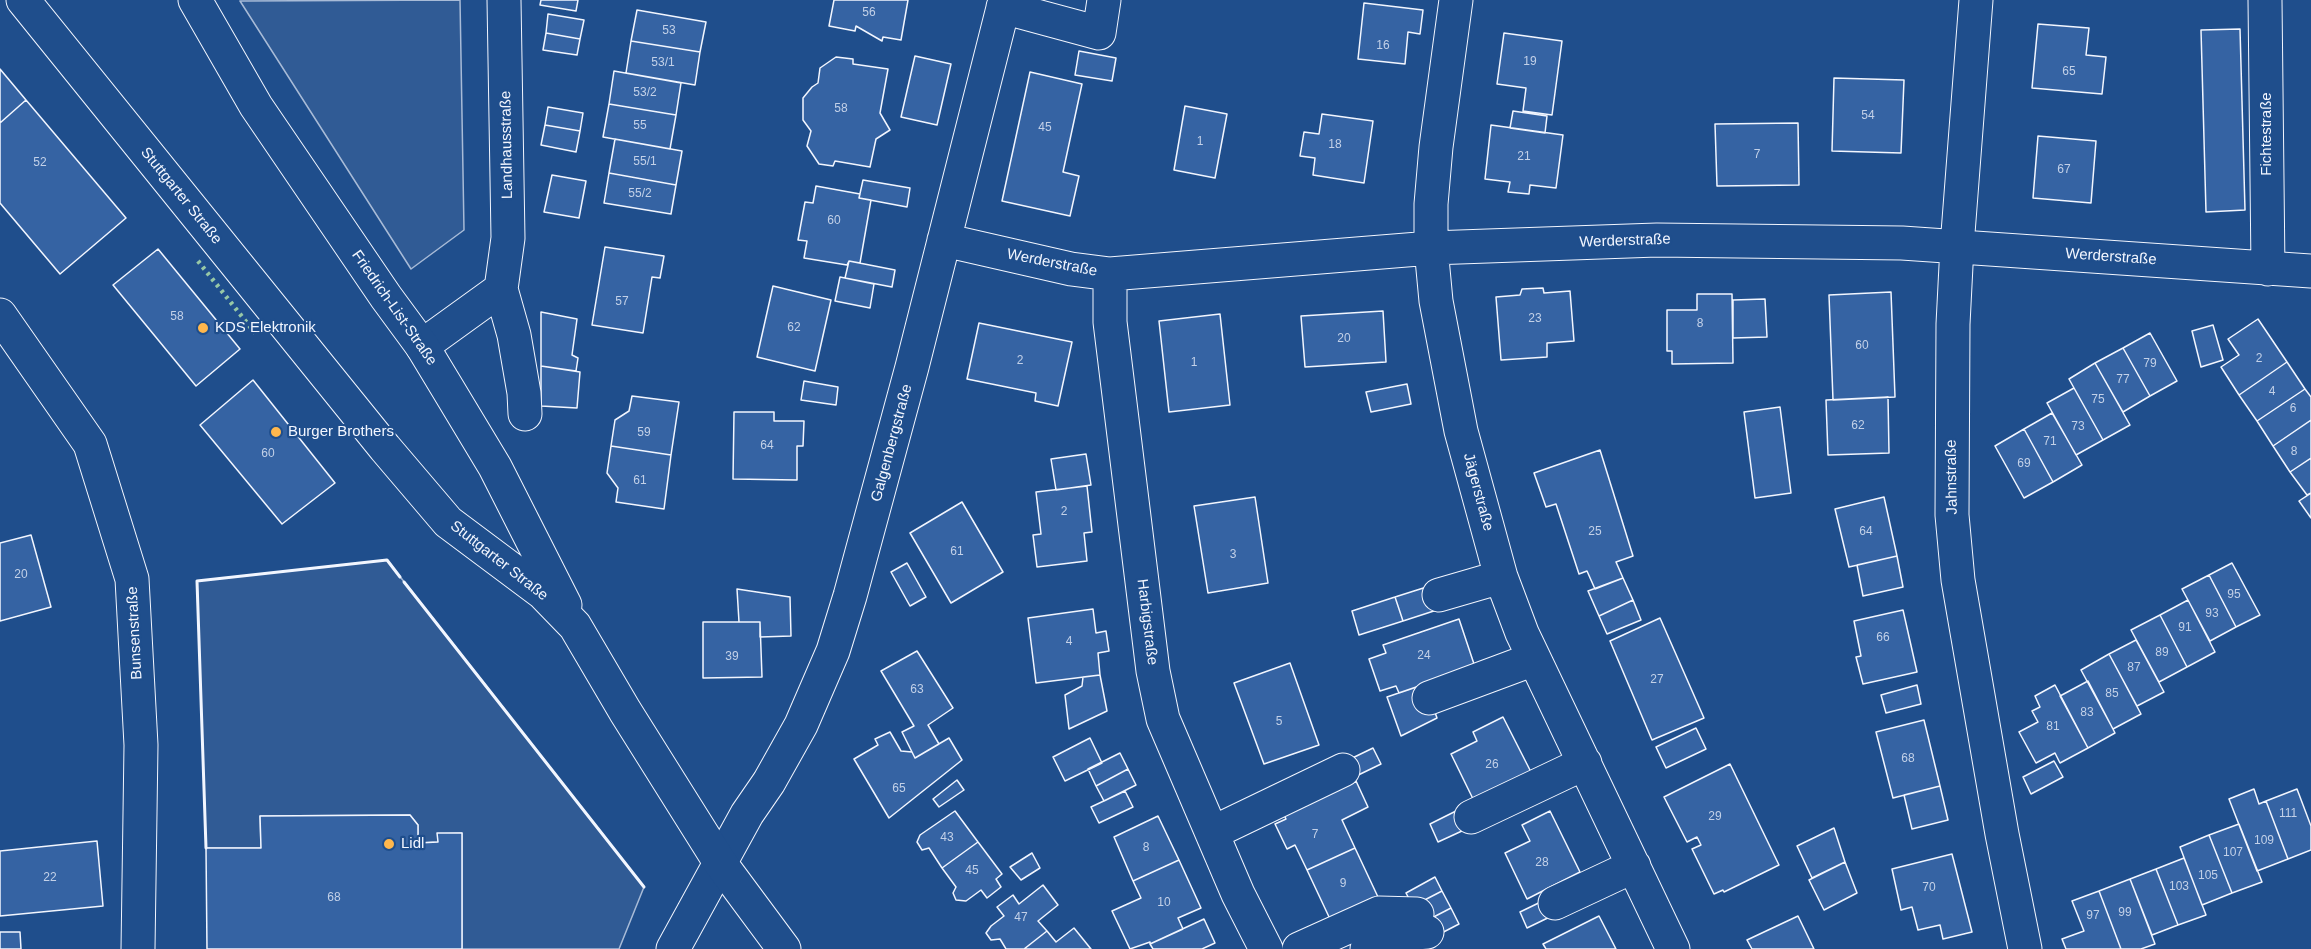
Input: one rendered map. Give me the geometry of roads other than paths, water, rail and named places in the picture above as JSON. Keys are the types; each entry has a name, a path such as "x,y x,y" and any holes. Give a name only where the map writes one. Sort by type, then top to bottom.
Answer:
{"street":[{"name":"Stuttgarter Straße","path":"23,0 385,448 448,522 543,593 575,626 625,711 721,864 784,949"},
{"name":"Friedrich-List-Straße","path":"195,0 256,106 422,346 495,467 575,626"},
{"name":"Landhausstraße","path":"504,0 508,238 501,289 514,335 524,393 525,414"},
{"path":"1004,4 1099,33 1104,0"},
{"name":"Jägerstraße","path":"1456,0 1436,147 1431,204 1431,248 1436,301 1461,431 1501,577 1534,659 1673,949"},
{"name":"Jahnstraße","path":"1976,0 1957,246 1951,433 1952,515 1958,580 2002,834 2025,949"},
{"name":"Fichtestraße","path":"2265,0 2268,269"},
{"name":"Galgenbergstraße","path":"673,949 747,814 769,782 801,725 832,651 868,530 1004,4"},
{"name":"Werderstraße","path":"944,240 1071,269 1110,274 1431,248 1657,240 1957,246 2311,271"},
{"name":"Harbigstraße","path":"1110,274 1110,322 1153,672 1163,719 1238,894 1266,949"},
{"path":"422,346 501,289"},
{"name":"Bunsenstraße","path":"0,315 90,444 132,579 141,745 138,949"},
{"path":"1439,595 1501,577"},
{"path":"1429,698 1534,659"},
{"path":"1471,817 1585,763"},
{"path":"1212,833 1343,770"},
{"path":"1556,903 1634,866"},
{"path":"1299,949 1379,913 1422,923 1367,949"}],"place":[{"name":"KDS Elektronik","path":"203,328"},
{"name":"Burger Brothers","path":"276,432"},
{"name":"Lidl","path":"389,844"}]}
